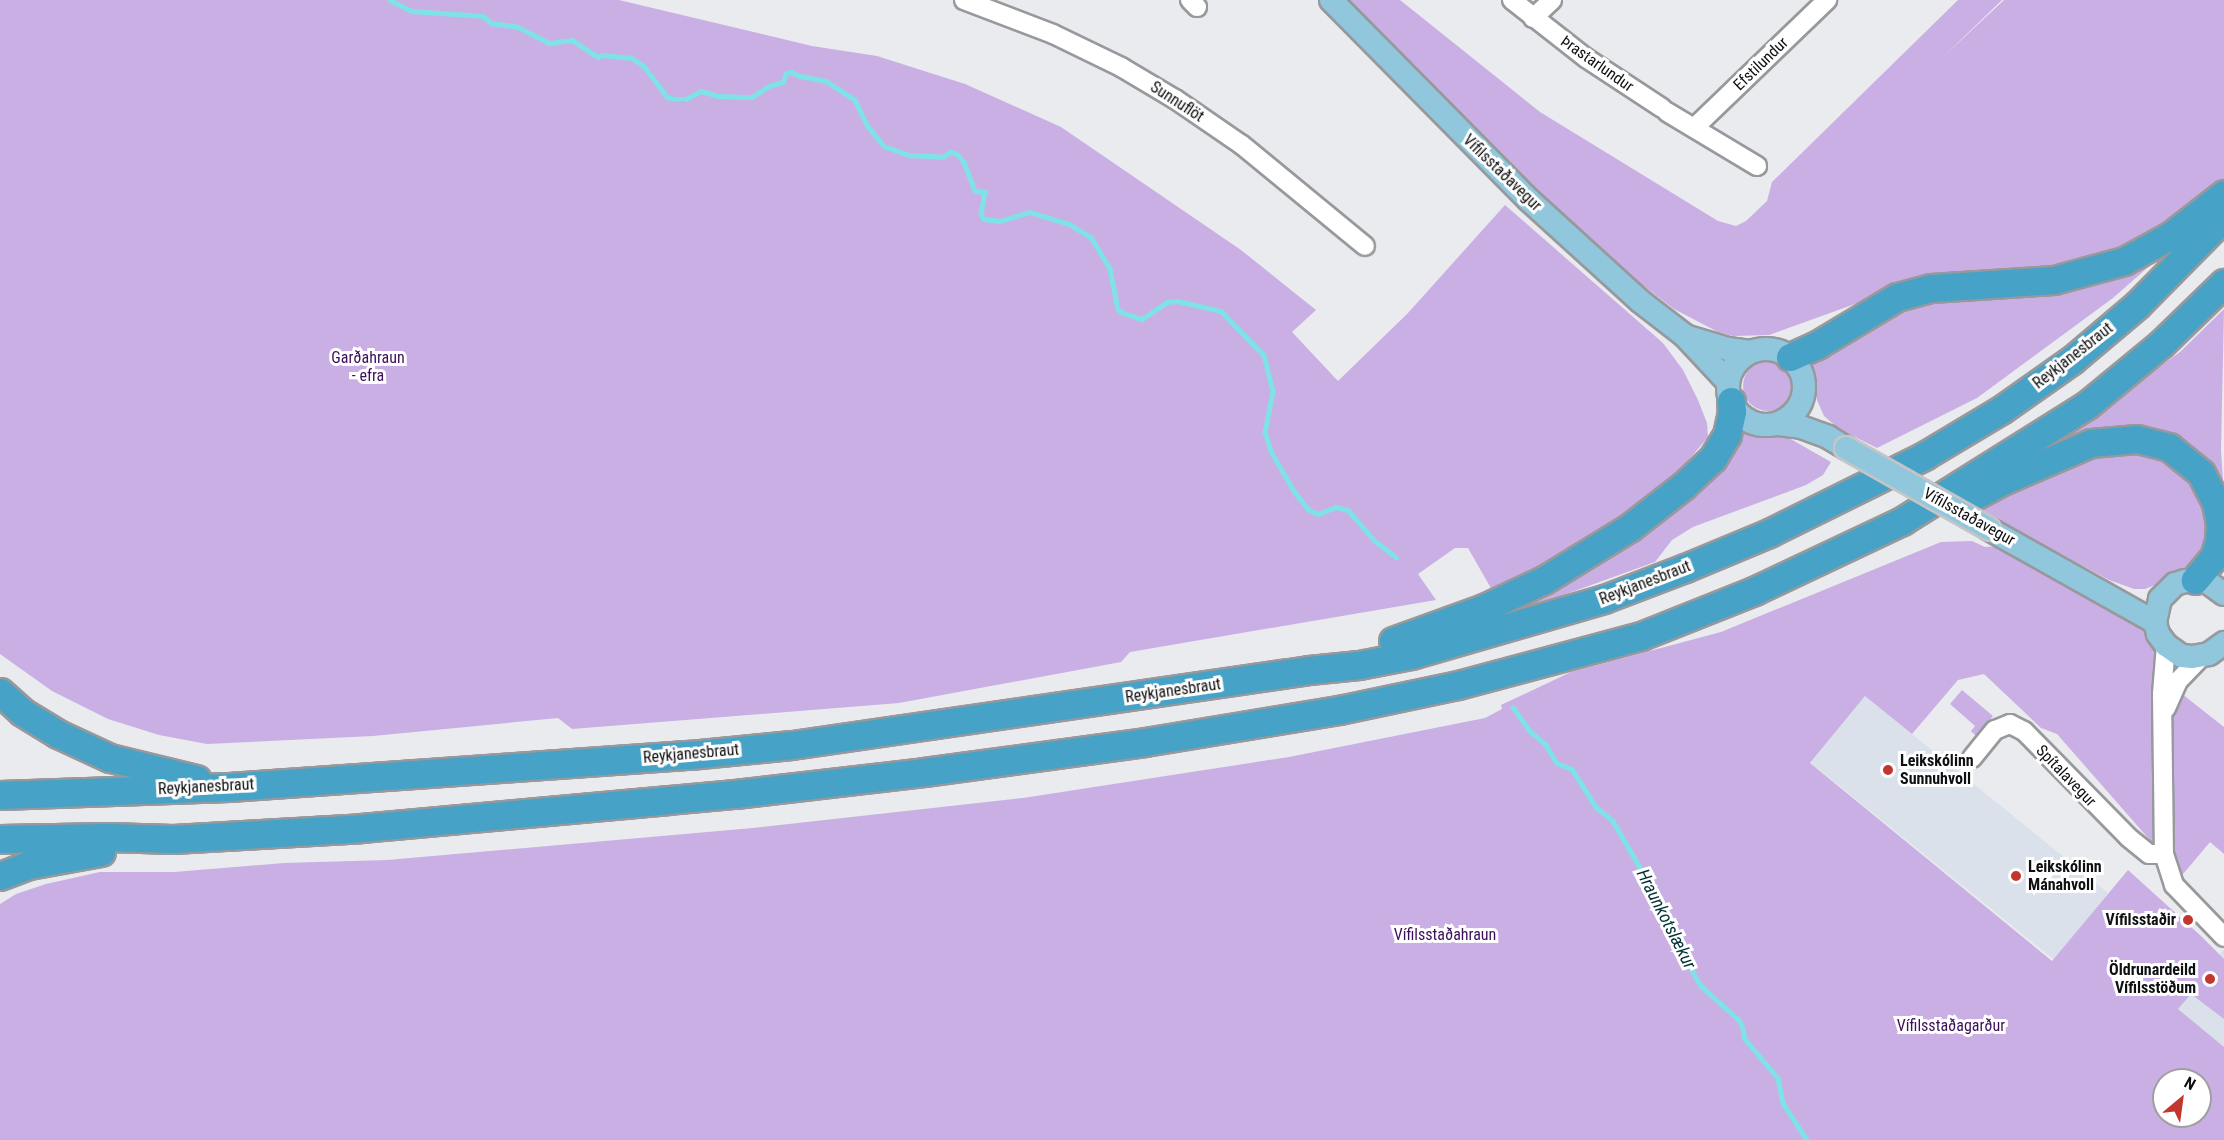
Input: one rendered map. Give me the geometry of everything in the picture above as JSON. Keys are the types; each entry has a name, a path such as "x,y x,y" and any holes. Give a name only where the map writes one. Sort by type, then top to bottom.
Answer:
{"highway":[{"path":"1790,357 1816,345 1897,297 1931,288 2054,280 2124,261 2170,236 2224,194"},
{"name":"Reykjanesbraut","path":"0,795 229,787 690,755 792,745 1309,670 1359,665 1411,655 1604,599 1728,550 1842,498 1924,456 2001,410 2072,360 2137,305 2224,217"},
{"path":"1902,521 2087,405 2161,345 2224,283"},
{"path":"1309,670 1332,657 1416,635 1484,608 1544,580 1602,546 1683,486 1713,458 1727,435 1732,412 1730,392"},
{"path":"0,839 108,837 173,839 361,828 813,786 1040,757 1339,710 1458,685 1641,636 1754,591 1902,521 1972,497 2002,481 2091,443 2113,440 2149,441 2169,447 2190,462 2208,483 2216,503 2219,541 2214,557 2195,580"},
{"path":"0,692 22,712 57,734 110,758 229,787"},
{"path":"0,876 29,865 67,856 173,839"}],"main road":[{"name":"Vífilsstaðavegur","path":"1331,0 1528,200 1640,301 1684,335 1730,392 1745,419 1767,425 1801,427 1837,443 2155,622"},
{"name":"Vífilsstaðavegur","path":"1684,335 1728,349 1751,352 1771,349 1790,357 1803,375 1804,397 1817,423 1837,443"},
{"path":"1730,392 1736,364 1751,352"},
{"path":"1778,424 1789,418 1804,397"},
{"path":"2216,650 2182,656 2166,645 2158,634 2155,622 2160,600 2175,584 2195,580 2215,586 2224,594"},
{"name":"Vífilsstaðavegur","path":"2112,596 2160,600"}],"street":[{"name":"Sunnuflöt","path":"964,0 1053,34 1121,67 1175,99 1242,145 1365,246"},
{"name":"Þrastarlundur","path":"1512,0 1586,58 1694,128"},
{"path":"1533,18 1552,0"},
{"name":"Efstilundur","path":"1694,128 1827,0"},
{"path":"1694,128 1757,166"},
{"path":"2166,645 2164,854 2174,885 2224,937"},
{"path":"2164,713 2178,681 2216,650"},
{"name":"Spítalavegur","path":"1972,758 1995,730 2010,724 2024,731 2128,837 2149,854 2164,854"}],"shaded area":[{"path":"1865,696 2108,893 2054,960 1811,763"},
{"name":"Öldrunardeild Vífilsstöðum","path":"2224,949 2224,1058 2170,1009"}],"green space":[{"name":"Garðahraun - efra","path":"0,0 619,0 812,46 877,56 965,84 1061,127 1241,250 1316,310 1292,332 1338,381 1408,313 1505,205 1663,343 1683,370 1698,400 1707,423 1708,437 1678,473 1647,502 1575,554 1492,590 1468,548 1455,548 1418,574 1436,600 1130,652 1121,662 899,703 572,729 558,718 373,736 207,744 159,735 108,719 52,691 0,654"},
{"path":"1343,0 1400,0 1540,112 1718,221 1736,226 1746,221 1767,201 1772,182 1958,0 2002,0 1942,58 2004,0 2224,0 2224,185 2180,220 2118,253 2056,271 1916,282 1769,335 1733,336 1718,332 1674,309 1641,284 1542,196"},
{"path":"2163,254 2113,298 1977,398 1877,448 1839,429 1824,416 1817,400 1805,356 1903,301"},
{"path":"2224,309 2221,450 2224,494 2174,440 2021,458 2094,414 2180,352"},
{"path":"1763,361 1773,361 1786,368 1793,381 1793,391 1786,404 1773,411 1763,411 1754,407 1747,400 1743,391 1743,381 1747,372 1754,365"},
{"path":"1742,427 1780,433 1831,462 1823,475 1806,485 1693,527 1672,540 1655,562 1489,622"},
{"path":"2109,452 2141,454 2160,460 2193,484 2204,500 2207,519 2204,553 2191,565 2160,583 2145,589 2134,589 2109,580 1973,507 2085,459"},
{"name":"Vífilsstaðahraun","path":"1972,541 1985,547 2000,546 2147,625 2158,649 2156,847 2057,734 2041,728 1984,674 1958,680 1912,734 1865,696 1810,763 2052,961 2128,870 2201,936 2224,959 2224,1019 2191,994 2178,1009 2224,1047 2224,1140 0,1140 0,904 16,894 46,884 100,872 174,872 284,863 387,860 753,828 1023,798 1289,757 1485,718 1502,709 1501,705 1571,672 1721,632 1941,542"},
{"path":"1962,690 1993,716 1976,736 1971,731 1975,726 1950,704"},
{"path":"2177,690 2224,727 2224,854 2210,842 2178,880 2171,854 2167,723"}],"waterway":[{"name":"Hraunkotslækur","path":"390,0 412,11 483,16 491,23 518,27 550,43 572,40 598,57 603,55 632,58 644,66 667,97 676,99 686,99 701,91 718,96 752,97 769,86 783,82 786,73 791,72 826,81 855,100 867,125 884,146 909,155 943,157 950,152 957,154 964,162 975,191 985,192 981,214 984,219 1000,221 1030,212 1069,224 1091,237 1110,269 1118,309 1123,313 1142,319 1167,302 1178,301 1221,311 1264,355 1273,392 1265,432 1271,451 1294,491 1308,509 1318,514 1336,507 1348,510 1374,540 1396,557"},
{"name":"Hraunkotslækur","path":"1513,707 1529,730 1546,745 1557,763 1572,769 1596,807 1613,821 1652,888 1670,931 1701,986 1739,1020 1745,1039 1778,1078 1783,1103 1807,1140"}],"place":[{"name":"Leikskólinn Sunnuhvoll","path":"1888,770"},
{"name":"Leikskólinn Mánahvoll","path":"2016,876"},
{"name":"Vífilsstaðir","path":"2188,920"},
{"name":"Öldrunardeild Vífilsstöðum","path":"2210,979"}],"park label":[{"name":"Vífilsstaðagarður","path":"1951,1026"}]}
